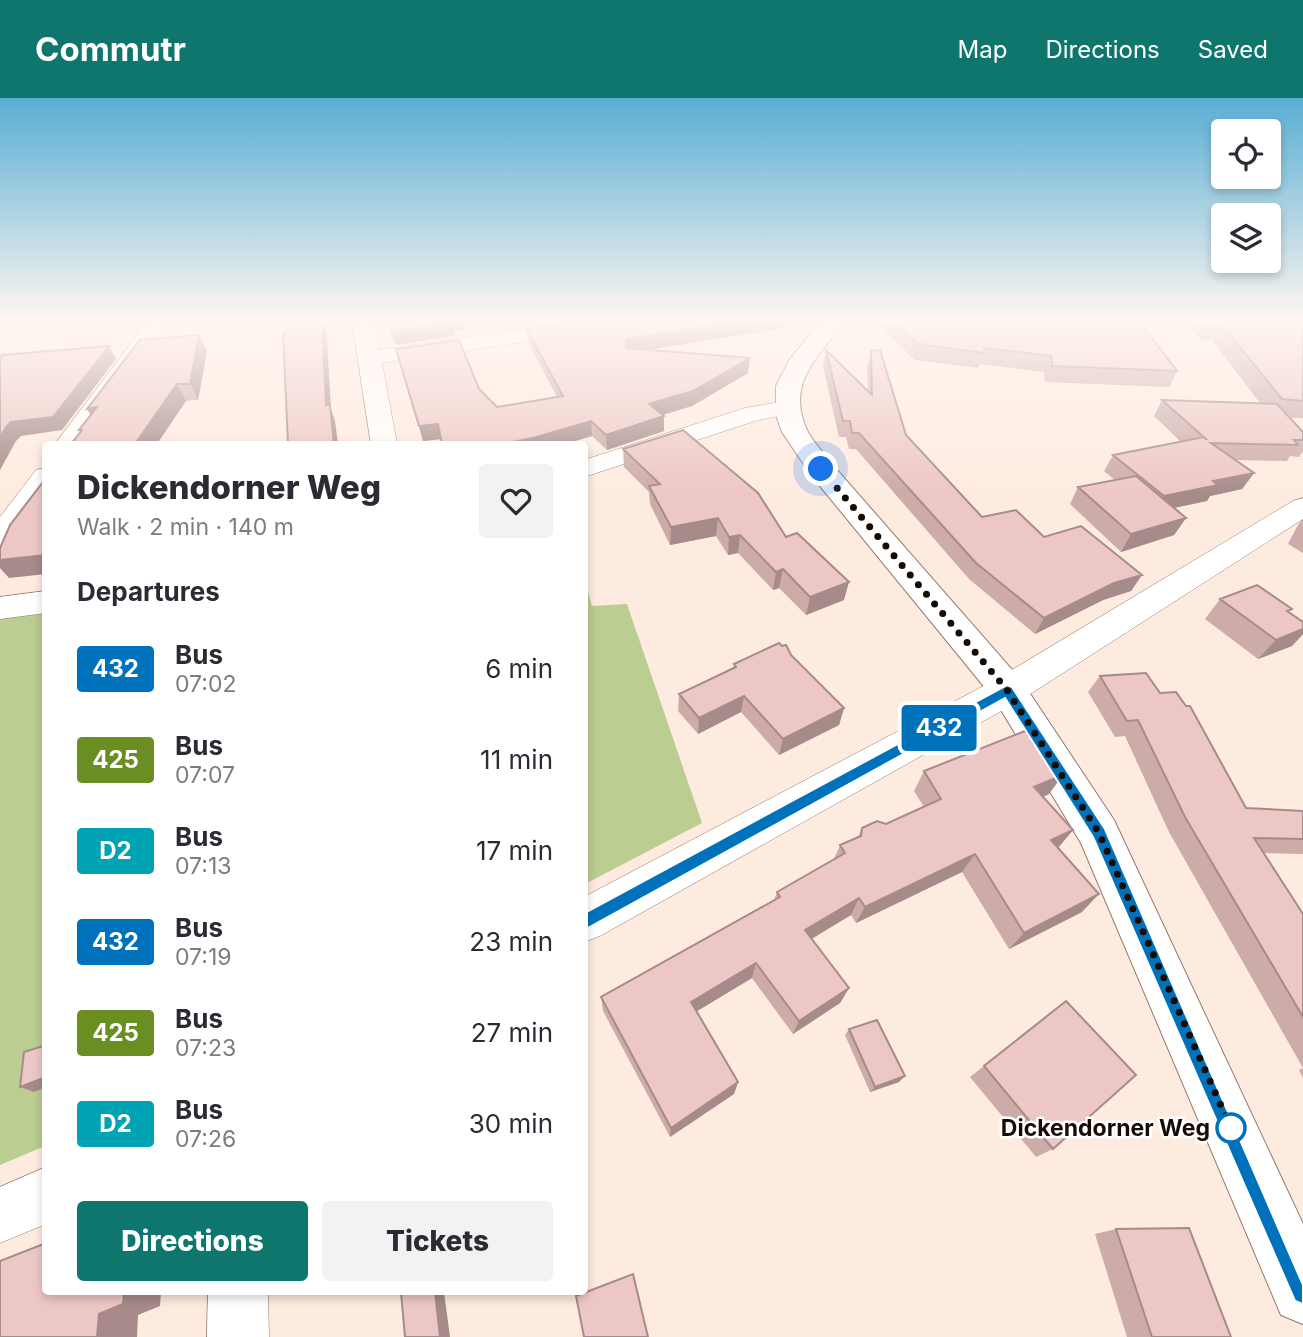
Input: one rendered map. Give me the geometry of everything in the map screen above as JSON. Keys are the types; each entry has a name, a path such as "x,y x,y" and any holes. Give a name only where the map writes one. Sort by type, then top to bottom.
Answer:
{"street":[{"path":"70,441 116,379"},
{"path":"373,379 383,441"},
{"path":"791,379 786,387 786,408 795,432 821,469 1007,690 1099,833 1303,1293"},
{"path":"588,468 754,413 786,408"},
{"path":"0,537 42,481"},
{"path":"588,919 1007,690 1303,508"},
{"path":"0,608 42,603"},
{"path":"0,1215 42,1197"},
{"path":"237,1337 238,1295"}],"green space":[{"path":"588,592 592,606 627,604 702,823 588,882"},
{"path":"42,609 42,1147 0,1165 0,615"}],"building":[{"path":"0,379 83,379 53,417 11,422 0,438"},
{"path":"110,379 191,379 190,384 177,384 137,441 73,441 97,407 87,409"},
{"path":"285,379 325,379 326,405 330,405 334,441 288,441"},
{"path":"405,379 475,379 479,389 497,407 563,396 554,379 714,379 693,391 649,404 664,416 606,435 591,421 517,441 441,441 438,424 419,426"},
{"path":"833,379 855,379 872,395 872,379 889,379 906,435 982,517 1016,510 1044,537 1081,526 1142,575 1114,583 1044,618 976,563 859,433 852,433 850,421 843,421"},
{"path":"1266,379 1303,379 1303,401 1282,399"},
{"path":"1162,400 1277,404 1303,432 1303,440 1294,440 1298,445 1211,443 1254,473 1213,481 1218,485 1164,496 1113,455 1204,437"},
{"path":"683,430 758,493 786,537 797,533 849,582 810,597 783,569 776,572 740,535 729,537 718,518 671,527 649,486 660,484 623,449"},
{"path":"1136,476 1186,518 1131,534 1078,487"},
{"path":"42,483 42,555 0,560 0,548 10,525"},
{"path":"1257,585 1292,609 1287,611 1303,622 1303,629 1276,640 1220,599"},
{"path":"779,643 786,645 791,655 844,708 783,739 744,696 699,718 679,694 736,667 734,664"},
{"path":"1146,673 1160,693 1176,692 1186,706 1190,706 1246,808 1303,811 1303,839 1254,838 1303,914 1303,1017 1185,817 1138,720 1127,721 1100,676"},
{"path":"1025,731 1063,775 1034,787 1073,830 1051,840 1099,894 1024,933 975,854 865,907 859,898 805,930 849,988 799,1021 756,963 691,1002 738,1082 671,1128 601,997 780,897 777,892 845,853 840,845 861,836 862,828 877,821 886,824 941,799 924,771"},
{"path":"1066,1001 1136,1075 1053,1149 984,1066"},
{"path":"877,1020 905,1076 875,1087 849,1029"},
{"path":"42,1046 42,1079 20,1087 24,1052"},
{"path":"1189,1228 1231,1337 1152,1337 1116,1229"},
{"path":"42,1245 42,1295 124,1295 123,1304 99,1314 97,1337 0,1337 0,1261"},
{"path":"633,1274 648,1337 584,1337 576,1296 588,1295 588,1291"},
{"path":"401,1295 435,1295 440,1337 405,1337"}],"bus line":[{"name":"432","path":"588,919 1007,690 1099,833 1303,1293"}],"place":[{"name":"Dickendorner Weg","path":"1231,1128"}],"route":[{"path":"821,469 1007,690 1099,833 1231,1128"}]}
